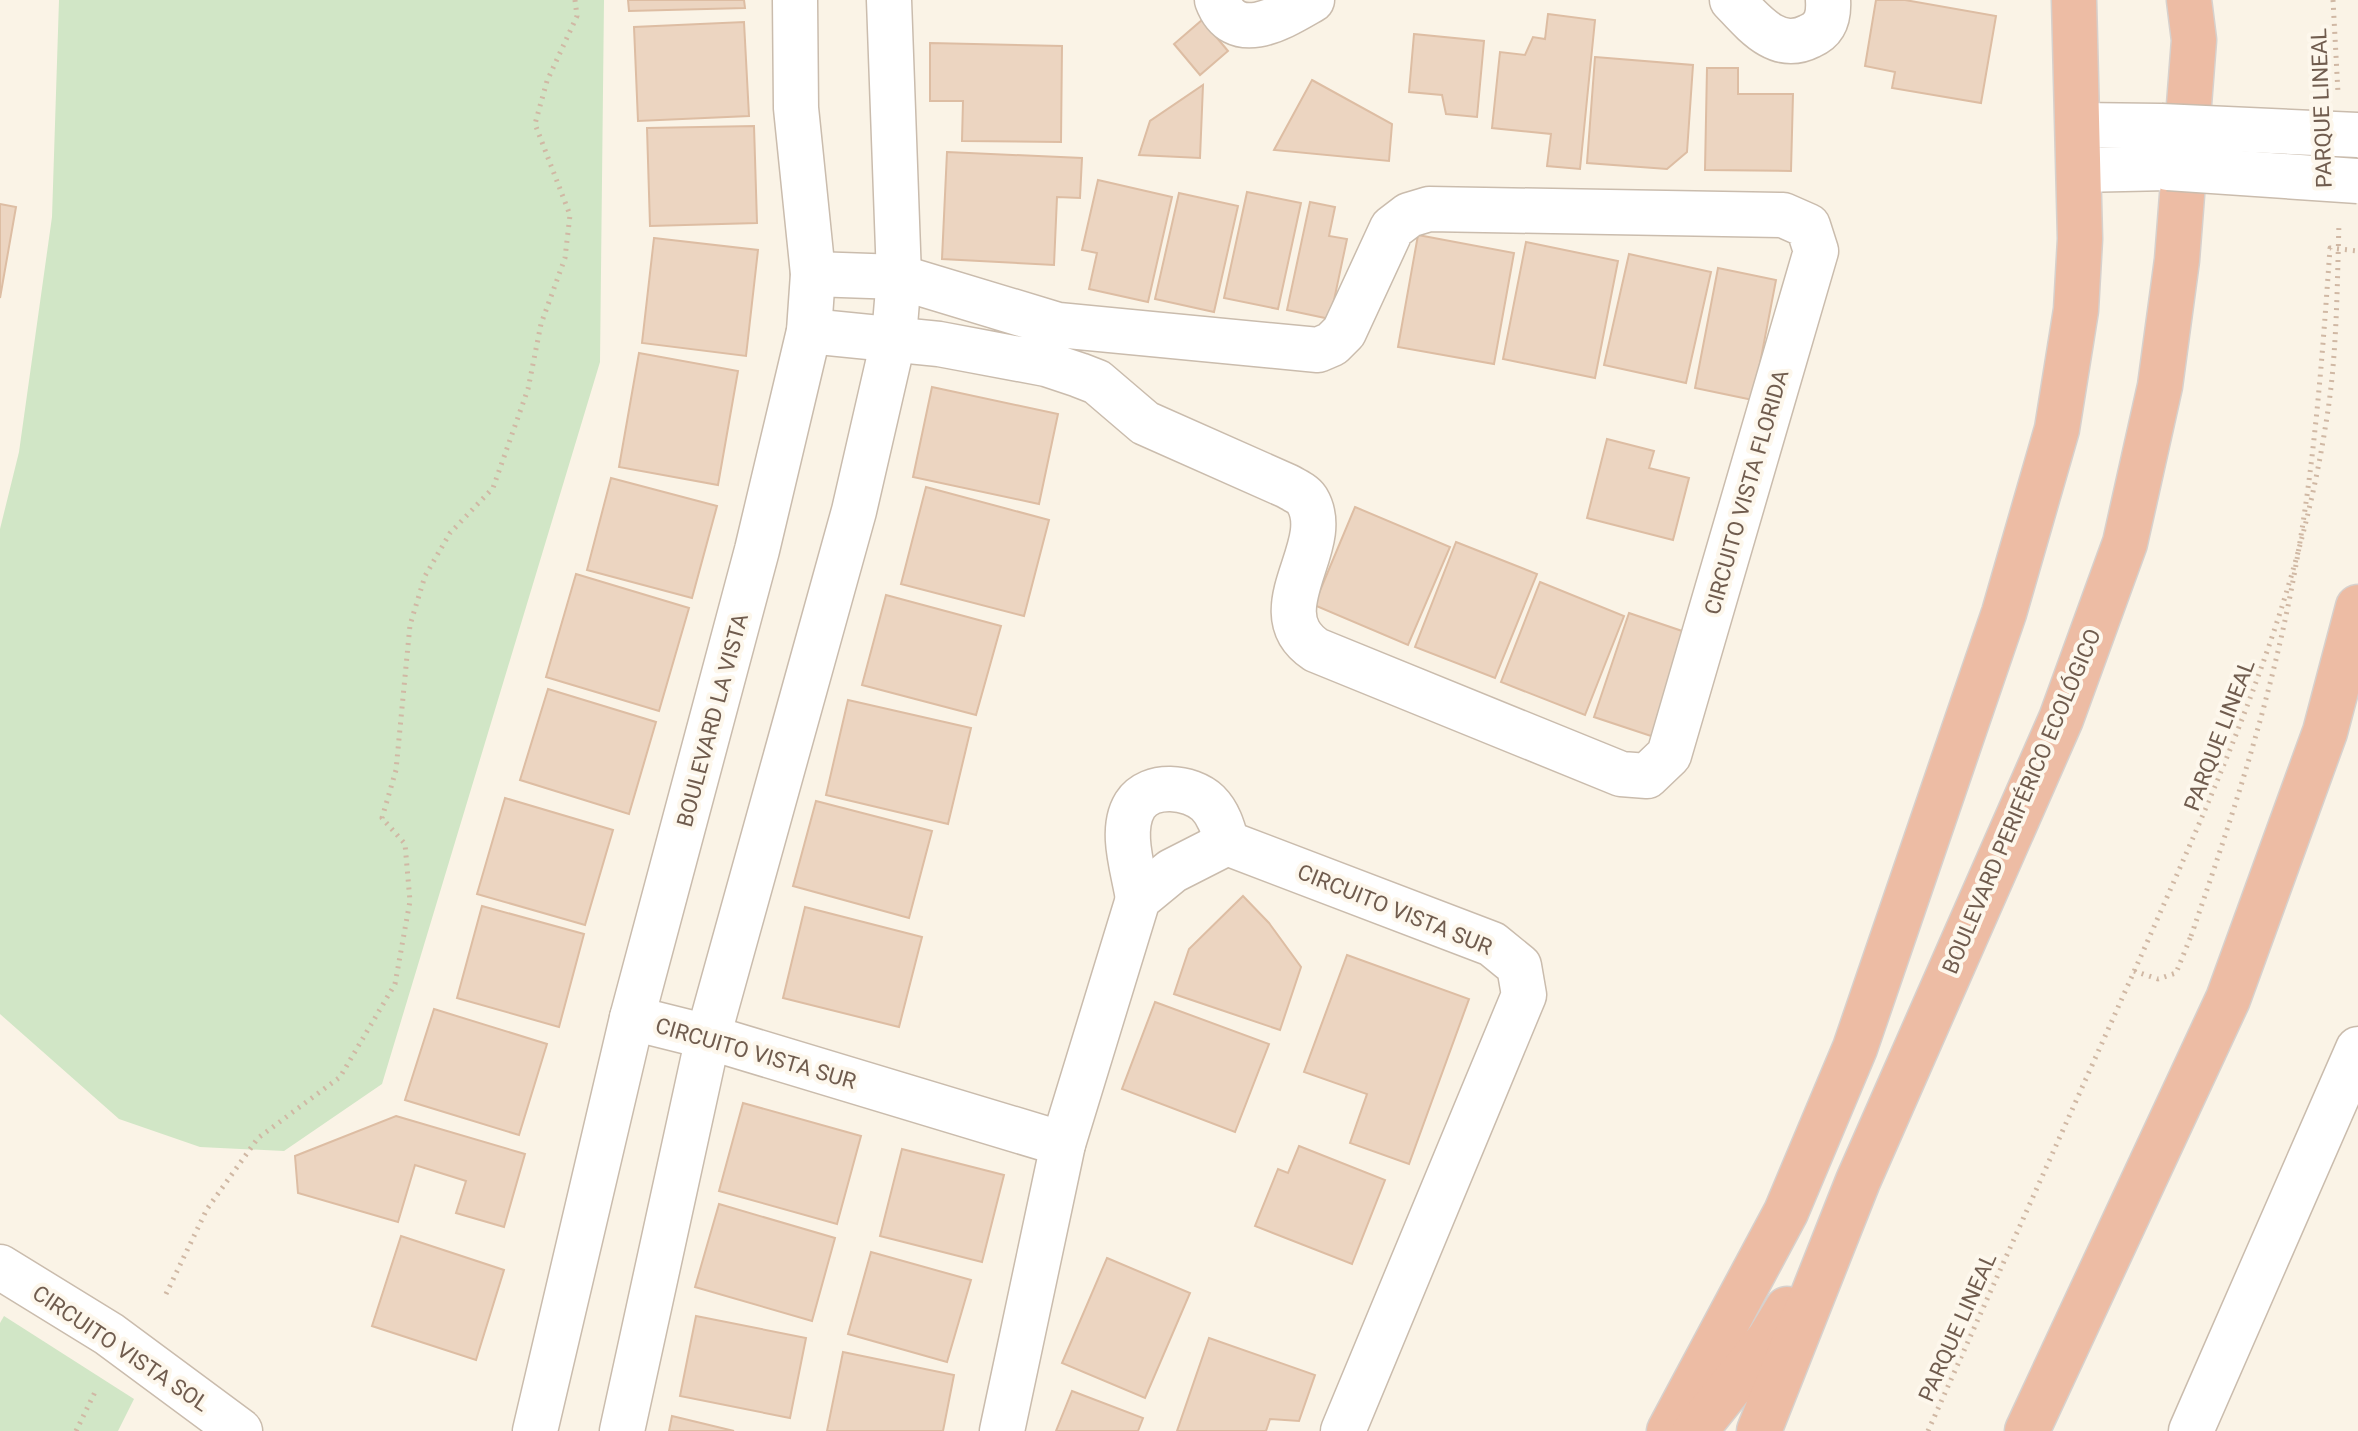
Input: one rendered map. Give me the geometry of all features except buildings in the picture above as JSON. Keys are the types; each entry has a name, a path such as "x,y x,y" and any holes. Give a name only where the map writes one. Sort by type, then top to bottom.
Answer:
{"highway":[{"path":"1669,1431 1786,1212 1855,1048 2004,613 2057,429 2076,310 2080,239 2074,0"},
{"name":"BOULEVARD PERIFÉRICO ECOLÓGICO","path":"1759,1431 1858,1181 2061,719 2125,543 2160,386 2177,260 2194,40 2189,0"},
{"path":"2027,1431 2228,999 2325,732 2358,607"},
{"path":"1695,1431 1769,1339 1858,1181"}],"street":[{"name":"BOULEVARD LA VISTA","path":"535,1431 632,1018 757,550 809,331 813,274 796,108 795,0"},
{"path":"622,1431 708,1037 854,511 894,337 899,277 889,0"},
{"path":"1217,0 1220,8 1234,20 1254,27 1266,25 1312,0"},
{"path":"1732,0 1756,25 1776,39 1797,43 1818,33 1829,17 1828,0"},
{"path":"2079,170 2164,147 2348,118"},
{"path":"2079,125 2349,194"},
{"name":"CIRCUITO VISTA FLORIDA","path":"809,331 1052,344 1318,350 1332,344 1344,332 1392,228 1409,215 1429,209 1783,215 1808,226 1816,251 1669,755 1647,776 1621,774 1316,650 1300,639 1292,619 1314,518 1306,498 1287,486 1145,423 1052,344 899,277 813,274"},
{"path":"1002,1431 1063,1144 1138,899 1129,827 1134,806 1147,793 1166,789 1199,798 1220,819 1227,843 1172,871 1138,899"},
{"name":"CIRCUITO VISTA SUR","path":"1227,843 1492,944 1519,966 1524,995 1343,1431"},
{"name":"CIRCUITO VISTA SUR","path":"632,1018 708,1037 1063,1144"},
{"path":"2191,1431 2358,1049"},
{"path":"2216,1431 2358,1116"},
{"name":"CIRCUITO VISTA SOL","path":"0,1267 109,1334 240,1431"}],"path":[{"path":"166,1294 207,1209 258,1138 340,1077 395,984 410,901 405,844 382,818 396,770 410,625 425,576 450,533 493,488 528,389 541,324 565,258 570,215 535,124 547,81 577,16 575,0"},
{"name":"PARQUE LINEAL","path":"2333,0 2348,118"},
{"name":"PARQUE LINEAL","path":"1928,1431 2239,734 2291,578 2327,422 2349,194"},
{"path":"2134,971 2158,979 2176,973 2246,773 2292,586 2319,409 2330,248 2358,251"},
{"path":"76,1431 95,1392"}],"green space":[{"path":"59,0 604,0 600,362 382,1084 284,1151 200,1147 119,1119 0,1014 0,529 19,452 52,217"},
{"path":"4,1316 134,1399 118,1431 0,1431 0,1323"}]}
